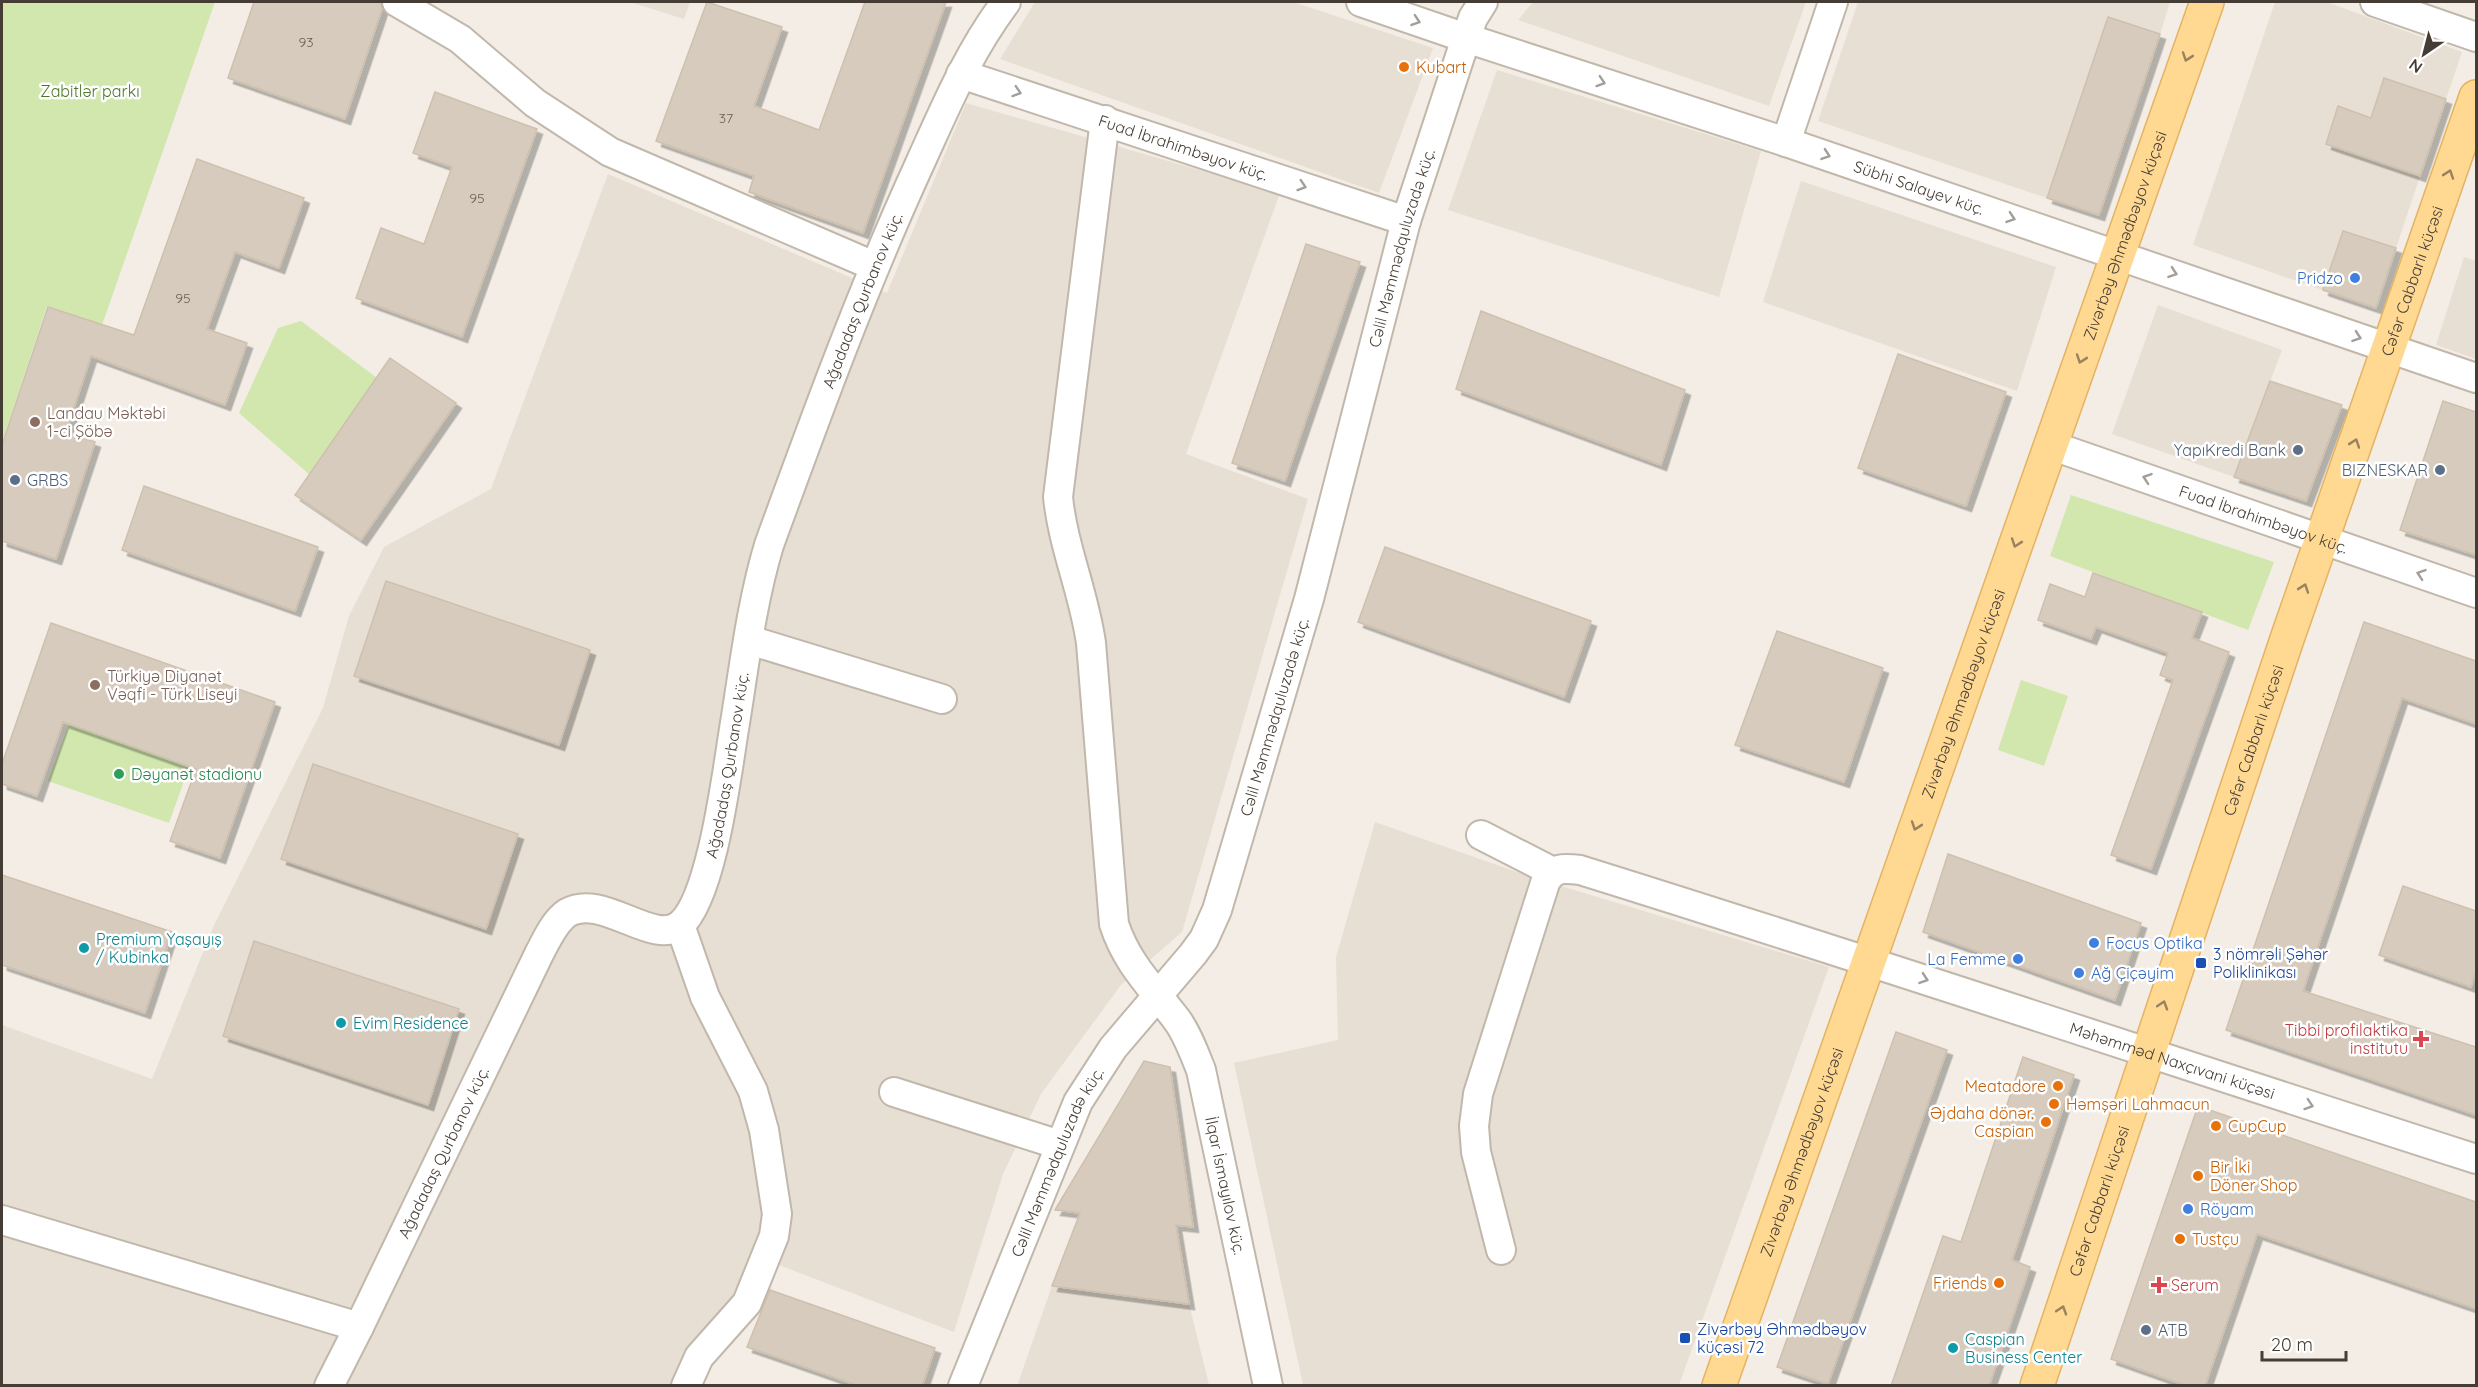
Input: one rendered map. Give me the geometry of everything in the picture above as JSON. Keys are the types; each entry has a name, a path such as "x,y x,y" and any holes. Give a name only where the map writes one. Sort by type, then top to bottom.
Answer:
{"main road":[{"name":"Zivərbəy Əhmədbəyov küçəsi","path":"1719,1386 2207,2"},
{"name":"Cəfər Cabbarlı küçəsi","path":"2037,1386 2322,538 2476,96"}],"street":[{"path":"397,2 460,39 535,103 610,152 874,266"},
{"name":"Ağadadaş Qurbanov küç.","path":"329,1386 538,954 555,926 566,914 579,908 598,909 658,929 669,930 680,925 689,913 699,892 716,837 762,567 769,545 843,342 874,266 961,74 986,28 1006,2"},
{"name":"Sübhi Salayev küç.","path":"1360,2 1786,142 2476,378"},
{"name":"Cəlil Məmmədquluzadə küç.","path":"963,1386 1078,1102 1113,1048 1199,947 1217,910 1309,599 1406,221 1473,18 1483,2"},
{"path":"1786,142 1833,2"},
{"path":"2375,2 2476,37"},
{"name":"Fuad İbrahimbəyov küç.","path":"961,74 1406,221"},
{"name":"İlqar İsmayılov küç.","path":"1105,120 1058,498 1060,519 1086,609 1091,643 1114,924 1121,946 1157,997 1178,1022 1201,1070 1268,1386"},
{"name":"Fuad İbrahimbəyov küç.","path":"2050,444 2476,593"},
{"path":"749,640 942,699"},
{"path":"1481,835 1553,872 1545,884 1478,1094 1474,1126 1476,1152 1501,1250"},
{"name":"Məhəmməd Naxçıvani küçəsi","path":"1553,872 1563,868 1580,870 1869,961 2147,1054 2476,1159"},
{"path":"680,925 705,998 753,1090 764,1130 777,1214 774,1236 747,1303 699,1357 686,1386"},
{"path":"894,1092 1060,1145"},
{"path":"2,1220 359,1327"}],"shaded area":[{"path":"630,2 690,2 684,19"},
{"path":"1035,2 1293,2 1433,48 1379,193 1000,59"},
{"path":"1533,2 1806,2 1769,106 1518,20"},
{"path":"1858,2 2170,2 2160,34 2108,17 2047,198 1818,121"},
{"path":"2275,2 2327,2 2462,52 2446,99 2385,78 2371,118 2338,107 2326,144 2420,176 2396,248 2343,231 2323,290 2193,245"},
{"path":"1497,70 1761,151 1719,297 1448,210"},
{"path":"966,103 1280,193 1186,454 1308,499 1182,932 1121,985 1041,1094 1003,1174 954,1332 750,1254 738,1296 681,1385 2,1385 2,1025 152,1079 214,925 323,708 349,616 384,547 491,489 608,174 887,293"},
{"path":"1801,181 2056,267 2017,391 1763,302"},
{"path":"2464,257 2476,261 2476,359 2436,345"},
{"path":"2158,305 2282,350 2234,477 2112,434"},
{"path":"1375,822 1528,876 1829,967 1679,1385 1303,1385 1234,1063 1338,1040 1336,957"},
{"path":"1052,1286 1189,1304 1209,1385 1017,1386"}],"green space":[{"name":"Zabitlər parkı","path":"2,2 215,2 102,325 47,306 4,437 2,436"},
{"path":"301,321 377,378 310,475 239,413 278,328"},
{"path":"2071,495 2274,562 2248,630 2050,556"},
{"path":"2021,680 2068,696 2044,766 1998,750"},
{"name":"Dəyanət stadionu","path":"69,724 189,767 169,823 48,781"}],"building":[{"path":"254,2 381,2 382,9 345,119 228,78"},
{"path":"707,2 782,27 754,106 819,130 865,2 946,2 863,233 749,192 754,176 656,141"},
{"path":"2108,17 2160,34 2099,215 2047,198"},
{"path":"2384,78 2446,99 2420,176 2326,144 2338,106 2371,118"},
{"path":"435,92 537,129 462,337 356,298 381,228 424,244 452,167 413,153"},
{"path":"197,159 304,198 279,268 235,252 207,329 247,343 225,405 91,356 66,432 95,442 56,559 2,541 2,445 48,307 134,335"},
{"path":"2343,231 2396,248 2376,308 2323,290"},
{"path":"1306,244 1360,262 1285,481 1232,463"},
{"path":"1481,311 1685,390 1661,465 1456,389"},
{"path":"1898,354 2006,392 1966,506 1858,468"},
{"path":"390,358 456,403 361,540 295,495"},
{"path":"2270,381 2342,405 2306,501 2234,477"},
{"path":"2443,401 2476,412 2476,555 2400,530"},
{"path":"144,486 318,547 295,611 122,550"},
{"path":"1385,547 1591,621 1564,697 1358,622"},
{"path":"2093,573 2202,612 2192,638 2229,652 2151,869 2111,855 2173,680 2160,675 2168,653 2096,627 2091,639 2038,620 2050,584 2085,597"},
{"path":"386,581 590,650 559,745 354,676"},
{"path":"2364,622 2476,661 2476,724 2402,698 2303,991 2476,1047 2476,1115 2226,1030"},
{"path":"51,623 275,702 220,858 170,841 196,769 63,722 37,796 2,784 2,764"},
{"path":"1777,631 1883,668 1844,782 1735,745"},
{"path":"313,764 518,834 486,929 281,859"},
{"path":"1948,854 2141,923 2115,1000 1923,932"},
{"name":"Premium Yaşayış / Kubinka","path":"2,875 172,932 145,1013 2,965"},
{"path":"2403,886 2476,911 2476,972 2471,987 2379,955"},
{"name":"Evim Residence","path":"254,941 459,1009 428,1105 223,1036"},
{"path":"1896,1032 1947,1050 1828,1384 1777,1367"},
{"path":"2023,1057 2074,1075 2012,1260 2030,1267 1989,1386 1891,1386 1943,1236 1961,1242"},
{"path":"1144,1061 1170,1067 1193,1227 1176,1225 1189,1304 1052,1286 1080,1213 1055,1210"},
{"path":"2198,1106 2476,1202 2476,1309 2257,1234 2205,1386 2187,1386 2111,1359"},
{"path":"770,1290 935,1348 922,1386 859,1386 747,1347"}],"place":[{"name":"Kubart","path":"1404,67"},
{"name":"Pridzo","path":"2355,278"},
{"name":"Landau Məktəbi 1-ci Şöbə","path":"35,422"},
{"name":"YapıKredi Bank","path":"2298,450"},
{"name":"BIZNESKAR","path":"2440,470"},
{"name":"GRBS","path":"15,480"},
{"name":"Türkiyə Diyanət Vəqfi - Türk Liseyi","path":"95,685"},
{"name":"Dəyanət stadionu","path":"119,774"},
{"name":"Focus Optika","path":"2094,943"},
{"name":"Premium Yaşayış / Kubinka","path":"84,948"},
{"name":"La Femme","path":"2018,959"},
{"name":"3 nömrəli Şəhər Poliklinikası","path":"2201,963"},
{"name":"Ağ Çiçəyim","path":"2079,973"},
{"name":"Evim Residence","path":"341,1023"},
{"name":"Tibbi profilaktika institutu","path":"2421,1039"},
{"name":"Meatadore","path":"2058,1086"},
{"name":"Həmşəri Lahmacun","path":"2054,1104"},
{"name":"Əjdaha dönər. Caspian","path":"2046,1122"},
{"name":"CupCup","path":"2216,1126"},
{"name":"Bir İki Döner Shop","path":"2198,1176"},
{"name":"Röyam","path":"2188,1209"},
{"name":"Tustçu","path":"2180,1239"},
{"name":"Friends","path":"1999,1283"},
{"name":"Serum","path":"2159,1285"},
{"name":"ATB","path":"2146,1330"},
{"name":"Zivərbəy Əhmədbəyov küçəsi 72","path":"1685,1338"},
{"name":"Caspian Business Center","path":"1953,1348"}]}
